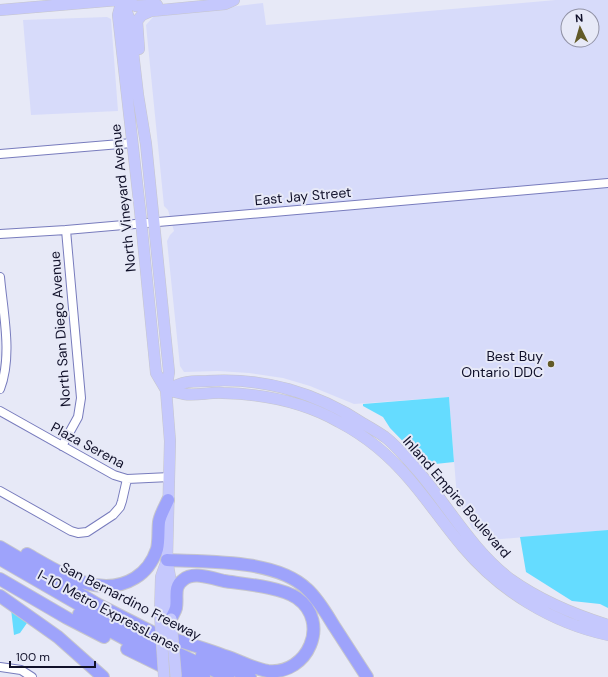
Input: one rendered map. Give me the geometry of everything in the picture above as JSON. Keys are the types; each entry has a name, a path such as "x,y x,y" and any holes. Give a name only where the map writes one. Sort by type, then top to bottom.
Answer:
{"highway":[{"path":"0,539 43,563 86,583 102,586 120,584 137,577 151,561 157,548 159,521 168,500"},
{"name":"San Bernardino Freeway","path":"0,547 97,604 250,677"},
{"name":"I-10 Metro ExpressLanes","path":"0,559 123,628 228,677"},
{"path":"167,560 227,563 262,567 282,572 296,580 308,589 316,598 367,677"},
{"name":"I-10 Metro ExpressLanes","path":"0,568 127,640 204,677"},
{"path":"153,632 263,670 272,671 287,668 300,661 309,650 313,635 313,624 308,611 300,600 291,594 282,591 202,577 189,577 180,582 176,593 176,608 166,616"},
{"path":"0,579 67,618 184,677"},
{"path":"0,596 58,637 103,677"}],"main road":[{"path":"0,10 118,0"},
{"path":"122,0 136,6 220,0"},
{"name":"North Vineyard Avenue","path":"122,0 129,18 135,73 146,144 169,372 166,390 170,441 167,560 161,577 176,677"},
{"name":"North Vineyard Avenue","path":"122,0 118,15 156,373 166,390"},
{"path":"135,73 139,63 137,21 142,15 151,10 225,4 234,0"},
{"path":"126,89 131,93 133,98 139,133 146,144"},
{"name":"Inland Empire Boulevard","path":"166,390 184,382 243,380 288,389 308,395 334,406 358,419 385,437 419,472 468,537 484,555 510,578 559,608 608,625"},
{"name":"Inland Empire Boulevard","path":"166,390 184,394 219,393 264,397 290,402 316,411 339,422 361,435 386,455 410,480 463,548 500,583 527,602 562,620 608,635"},
{"name":"North Vineyard Avenue","path":"164,677 166,616"}],"street":[{"path":"0,154 132,144"},
{"name":"East Jay Street","path":"0,234 66,230 608,183"},
{"name":"North San Diego Avenue","path":"62,446 78,417 81,398 66,230"},
{"path":"0,277 6,357 4,379 0,389"},
{"name":"Plaza Serena","path":"0,411 114,475 127,479 170,477"},
{"path":"0,491 71,531 87,532 117,512 122,501 127,479"},
{"path":"0,667 21,670 32,677"}],"shaded area":[{"path":"556,0 608,0 608,530 489,540 472,528 457,498 449,397 354,404 310,386 283,378 249,373 218,371 184,372 180,366 167,241 174,231 168,210 164,206 146,25 153,17 158,16 263,3 266,25"},
{"path":"107,17 111,19 118,111 31,115 23,20"}],"water":[{"path":"449,397 454,462 426,465 390,428 383,417 363,406 363,404"},
{"path":"608,530 608,608 600,604 572,601 526,572 520,537"},
{"path":"11,609 27,623 20,633 14,635"}],"place":[{"name":"Best Buy Ontario DDC","path":"551,364"}]}
